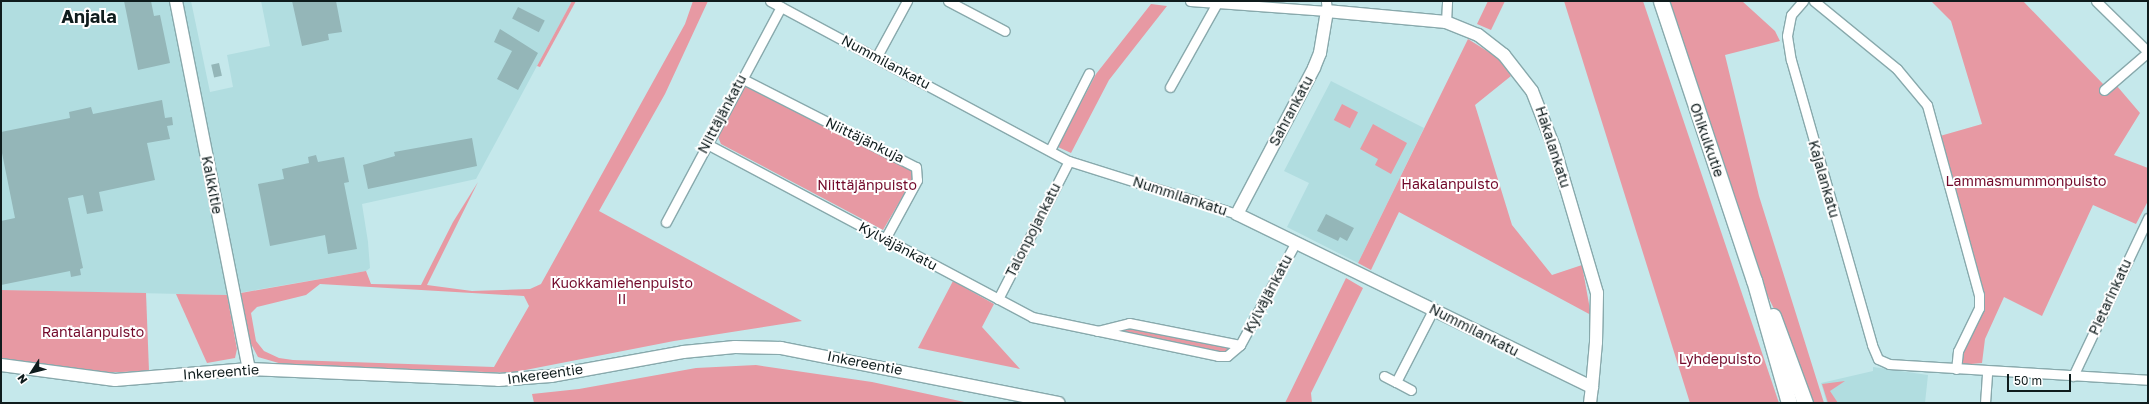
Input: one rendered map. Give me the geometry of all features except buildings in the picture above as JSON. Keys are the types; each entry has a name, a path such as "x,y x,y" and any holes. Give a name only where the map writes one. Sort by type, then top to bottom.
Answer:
{"main road":[{"name":"Ohikulkutie","path":"1661,1 1754,280 1788,403"},
{"name":"Ohikulkutie","path":"1754,280 1768,306 1805,403"}],"street":[{"name":"Kalkkitie","path":"176,1 249,369"},
{"name":"Nummilankatu","path":"770,1 877,56 1069,161 1237,214 1592,387"},
{"path":"877,56 907,1"},
{"path":"948,1 1005,31"},
{"name":"Hakalankatu","path":"1190,1 1326,6 1446,22 1478,36 1504,55 1541,107 1597,293 1590,403"},
{"path":"1446,22 1447,1"},
{"name":"Kajalankatu","path":"1803,1 1792,15 1787,36 1791,60 1872,346 1878,359 1889,364 1956,369"},
{"path":"1814,1 1897,69 1927,105 1979,295 1979,308 1958,351 1956,369 2148,380"},
{"path":"2096,1 2148,52 2104,90"},
{"path":"1170,87 1217,3"},
{"name":"Sahrankatu","path":"1237,214 1314,68 1320,53 1326,6"},
{"name":"Niittäjänkatu","path":"666,222 741,78 781,7"},
{"path":"1050,150 1089,73"},
{"name":"Niittäjänkuja","path":"741,78 916,167 917,180 885,239"},
{"name":"Kylväjänkatu","path":"707,144 1032,317 1218,356 1227,356 1240,345 1296,242"},
{"name":"Talonpojankatu","path":"998,299 1069,161"},
{"name":"Pietarinkatu","path":"2073,376 2148,218"},
{"path":"1396,382 1433,310"},
{"name":"Kylväjänkatu","path":"1096,331 1129,323 1240,345"},
{"name":"Inkereentie","path":"1,365 115,380 249,369 521,380 683,352 735,347 781,348 1059,403"},
{"path":"1985,403 1987,371"},
{"path":"1384,376 1411,390"}],"shaded area":[{"path":"1,1 191,1 210,92 233,87 227,55 270,46 261,1 572,1 476,179 362,204 368,242 370,268 366,271 227,295 1,290"},
{"path":"1331,81 1424,128 1358,263 1287,227 1309,183 1284,171"},
{"path":"1873,367 1928,375 1925,403 1827,403 1821,383 1873,371"}],"green space":[{"path":"572,1 576,1 540,67 537,66"},
{"name":"Kuokkamiehenpuisto II","path":"693,1 708,1 665,94 599,211 802,321 674,341 510,373 282,364 258,357 249,340 241,293 366,271 371,284 421,285 453,222 478,182 427,285 472,291 530,289 541,284 685,24","holes":["320,284 524,296 529,306 494,367 293,360 279,358 264,351 256,341 251,313 257,307 306,295"]},
{"path":"1488,1 1505,1 1491,30 1477,24"},
{"name":"Lyhdepuisto","path":"1564,1 1643,1 1779,403 1690,403"},
{"path":"1666,1 1742,1 1775,31 1780,41 1725,55 1759,196 1824,403 1809,403 1777,315 1757,274"},
{"name":"Lammasmummonpuisto","path":"1931,1 2023,1 2104,85 2111,79 2140,113 2114,155 2148,168 2148,201 2136,224 2093,205 2042,316 2004,297 1985,339 1982,363 1961,365 1960,352 1985,302 1940,136 1982,124 1951,21"},
{"path":"1151,4 1167,6 1109,80 1071,153 1058,147 1096,74"},
{"name":"Hakalanpuisto","path":"1468,39 1498,58 1511,76 1475,105 1512,225 1552,275 1582,265 1591,315 1399,212 1371,270 1358,263"},
{"name":"Niittäjänpuisto","path":"744,86 913,170 914,177 883,230 721,144 718,137"},
{"path":"1342,104 1358,112 1350,128 1334,120"},
{"path":"1373,124 1407,143 1391,174 1375,165 1378,159 1360,149"},
{"path":"1346,278 1363,288 1311,393 1312,403 1285,403"},
{"path":"953,281 994,304 982,327 1020,369 918,348"},
{"name":"Rantalanpuisto","path":"1,290 146,293 149,371 92,373 1,360"},
{"name":"Rantalanpuisto","path":"176,294 227,295 237,349 235,358 207,363"},
{"path":"1119,324 1240,345 1227,356 1096,331"},
{"path":"756,365 872,382 969,403 534,403 532,394 579,389 696,368"},
{"path":"1845,381 1830,391 1838,403 1828,403 1822,384"}],"district":[{"name":"Anjala","path":"89,16"}]}
